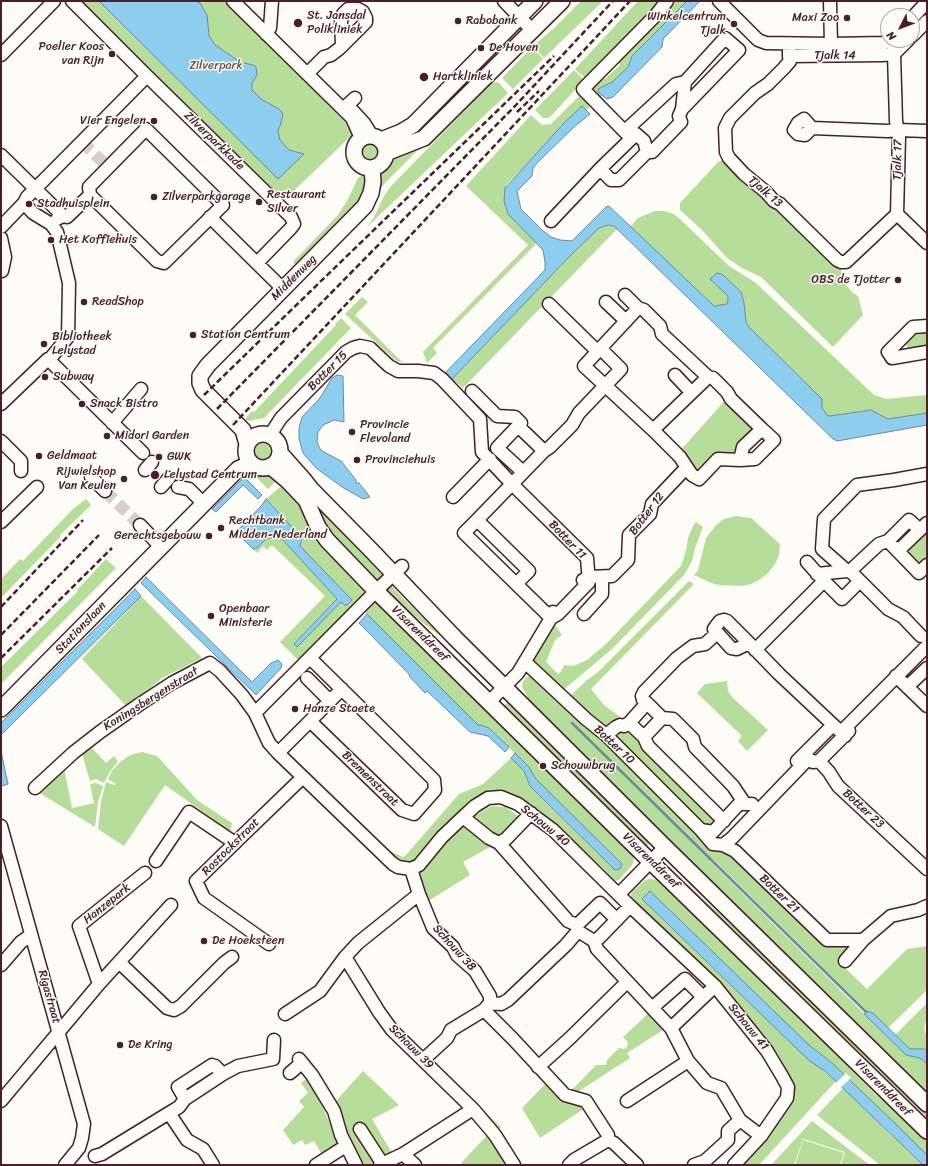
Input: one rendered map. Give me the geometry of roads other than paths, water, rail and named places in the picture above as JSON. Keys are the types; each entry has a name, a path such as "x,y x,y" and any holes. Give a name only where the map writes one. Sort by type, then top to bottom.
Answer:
{"main road":[{"path":"375,141 381,163 372,168 361,165 355,158 355,145 375,141 401,132 413,124 535,1"},
{"path":"375,141 424,138 562,1"},
{"name":"Middenweg","path":"200,380 200,376 208,365 365,206 371,193 373,182 372,168"},
{"name":"Visarenddreef","path":"200,380 203,390 252,444 278,443 280,453 311,489 370,549 398,570 505,687 664,847 927,1104"},
{"path":"158,544 201,501 252,444 260,468 270,466 275,463 280,453"},
{"name":"Visarenddreef","path":"270,466 288,481 306,500 318,526 327,540 376,590 651,862 927,1131"},
{"name":"Stationslaan","path":"1,698 158,544"},
{"name":"Stationslaan","path":"1,709 158,544"}],"street":[{"path":"1,55 54,1"},
{"name":"Zilverparkkade","path":"72,1 281,206 291,218 294,224 257,263"},
{"path":"233,1 268,31 309,72 348,104 364,123 375,141"},
{"path":"243,1 268,31"},
{"path":"268,31 272,1"},
{"path":"647,152 644,141 631,135 583,89 656,15 667,1"},
{"name":"Tjalk 14","path":"719,1 758,40 766,43 880,43"},
{"path":"830,1 831,44"},
{"path":"507,2 533,31"},
{"path":"920,9 927,2"},
{"path":"551,221 676,84 685,82 725,38 732,41 739,50 682,109"},
{"path":"789,56 790,43"},
{"path":"309,72 324,57 331,55 342,45"},
{"name":"Tjalk 17","path":"894,48 896,121 899,137 897,214"},
{"path":"894,54 900,48"},
{"name":"Tjalk 14","path":"789,56 882,56 894,54"},
{"name":"Tjalk 13","path":"789,56 790,60 784,68 768,84 755,93 730,118 725,128 726,152 729,158 744,174 766,192 774,201 780,204 837,260 841,262 846,262 897,214"},
{"path":"1,227 24,203 35,188 147,76"},
{"path":"600,169 611,180 619,180 647,152 652,152 681,122 679,116 682,109 685,82"},
{"path":"812,128 927,131"},
{"path":"146,129 223,205 210,217 164,263 157,261 90,195 89,187 146,129"},
{"path":"2,158 63,216 67,218 90,195"},
{"path":"1,404 68,337 69,283 57,232 51,224 34,213 24,203"},
{"path":"897,214 927,243"},
{"path":"51,224 63,216"},
{"path":"210,217 283,289"},
{"path":"1,238 5,257 2,271"},
{"path":"625,295 638,308 644,310 660,326 662,334 708,376 713,378 727,392 731,399 774,440 755,459 718,459 698,479 692,475 680,457 653,430 584,366 598,349 638,308"},
{"path":"606,302 626,321"},
{"path":"549,304 621,369 577,416 572,425 550,448 544,451 464,533 551,618"},
{"path":"927,326 913,326 888,352 892,358 927,352"},
{"name":"Botter 15","path":"252,444 281,418 346,352 356,347 364,346 370,348 389,366 398,371 434,373 442,379 480,419 482,452 490,459"},
{"path":"50,355 94,405 119,425 142,453"},
{"path":"675,375 691,392"},
{"path":"653,430 708,376"},
{"path":"119,425 141,390"},
{"path":"472,391 497,416 515,418 520,423 497,448 523,472"},
{"path":"518,426 544,451"},
{"path":"740,460 744,447 762,428"},
{"path":"1,441 21,461 21,471"},
{"path":"453,497 490,459"},
{"name":"Botter 11","path":"490,459 512,484 587,558 589,577"},
{"name":"Botter 12","path":"589,577 612,576 628,560 629,535 650,514 652,504 686,468"},
{"path":"901,681 925,639 903,617 888,609 849,571 822,549 824,519 857,484 926,475"},
{"path":"91,477 105,491"},
{"path":"169,484 189,489 201,501"},
{"path":"1,522 37,487"},
{"path":"477,520 529,571 516,584"},
{"path":"753,647 781,624 821,577 849,571 879,544 888,541 909,520 924,527 898,551"},
{"path":"140,525 158,544"},
{"path":"888,541 919,573 926,567"},
{"path":"807,562 842,599 860,581"},
{"path":"255,713 376,590 398,570"},
{"path":"489,702 518,673 551,618 558,614 589,582 589,577"},
{"path":"584,614 602,594 602,577"},
{"path":"753,647 745,645 737,649 730,648 714,630 720,621 727,621 753,647 779,674 840,731"},
{"path":"717,633 705,644 693,646 677,658 644,692 642,696 643,700 662,718 673,718 693,739 695,747 752,806"},
{"name":"Bremenstraat","path":"310,658 434,780 435,790 414,814 402,810 310,721"},
{"name":"Botter 10","path":"525,662 586,719 606,735 702,830"},
{"name":"Koningsbergenstraat","path":"35,788 73,753 100,732 172,683 210,663 220,670 242,695 255,713 269,743 278,753 393,864 398,867 411,869"},
{"path":"722,845 732,838 752,806 810,759 840,731 901,681 927,668"},
{"path":"307,678 330,701"},
{"path":"901,681 927,706"},
{"path":"278,753 342,689"},
{"path":"606,735 616,727 620,725 624,726 629,723 647,703"},
{"path":"644,737 662,718"},
{"path":"629,723 644,737 648,746 724,820"},
{"path":"810,759 840,731"},
{"name":"Botter 23","path":"810,759 829,772 838,786 926,866"},
{"name":"Rostockstraat","path":"269,944 204,898 196,882 303,778"},
{"name":"Schouw 40","path":"411,869 419,865 442,837 475,806 488,798 501,797 518,804 553,830 619,894"},
{"path":"702,830 713,832 739,804 752,806"},
{"path":"156,861 189,812 235,843"},
{"path":"499,843 506,840 532,813"},
{"path":"463,817 489,838 499,843 568,921 594,941 597,949 671,1028 688,1061 708,1083 721,1088 740,1120 761,1136"},
{"name":"Rigastraat","path":"1,826 84,1124 79,1148 65,1165"},
{"name":"Botter 21","path":"702,830 713,844 722,845 735,851 827,940 863,940"},
{"path":"619,894 664,847"},
{"name":"Schouw 38","path":"411,869 419,894 433,928 453,946 458,954 475,971 490,996 487,1007"},
{"name":"Hanzepark","path":"99,984 79,926 145,873"},
{"path":"285,1014 320,991 345,957 358,943 419,894"},
{"name":"Schouw 41","path":"619,894 715,986 767,1051 788,1087 787,1098 761,1136 734,1165"},
{"path":"423,1060 447,1038 451,1030 487,1007 501,1004 508,1000 566,945 578,928 600,903 617,920"},
{"path":"1,1100 58,1031 171,905"},
{"path":"594,941 599,938 630,906"},
{"path":"844,961 863,940 891,916 918,910 927,906"},
{"path":"1,965 20,942 31,935"},
{"path":"120,963 167,1008 174,1010 181,1006 232,956"},
{"name":"Schouw 39","path":"345,957 392,1030 473,1109 495,1134 514,1165"},
{"path":"652,1008 686,979 703,997"},
{"path":"538,1067 627,982"},
{"path":"671,1028 715,986"},
{"path":"487,1007 550,1081 565,1095 586,1101 608,1135 608,1140"},
{"path":"79,1148 95,1160 102,1154 179,1107 185,1099 223,1074 238,1066 273,1059 274,1040"},
{"path":"628,1100 688,1061"},
{"path":"296,1066 312,1075 334,1111 341,1135 356,1165"},
{"path":"360,1129 381,1164 403,1154 473,1109"},
{"path":"169,1113 187,1140 203,1149 213,1165"},
{"path":"694,1165 705,1161 728,1140 728,1131 740,1120"},
{"path":"569,1165 574,1160 608,1140"},
{"path":"608,1140 614,1143 637,1165"},
{"path":"316,1165 341,1149"},
{"path":"403,1154 415,1165"}],"water":[{"path":"99,1 195,1 200,3 207,15 209,35 214,44 240,62 256,67 257,75 252,83 252,90 261,99 279,109 283,114 278,131 280,140 289,150 304,154 278,179"},
{"path":"687,1 700,1 663,39 662,47 613,97 607,99 599,93 598,89 612,82 628,67 632,56"},
{"path":"582,106 590,114 574,127 537,163 533,168 532,176 517,191 521,209 541,229 551,237 560,240 572,241 606,207 609,206 714,306 727,304 728,300 728,296 710,279 717,273 722,274 741,292 746,322 749,327 822,399 822,408 827,415 830,416 871,410 888,419 927,413 927,425 837,441 833,439 614,226 608,225 599,228 569,257 452,379 445,373 545,270 543,250 508,214 504,201 505,188 565,122"},
{"path":"337,375 343,376 344,422 334,420 323,425 318,432 317,442 320,449 341,461 356,480 356,483 359,483 370,497 363,499 342,487 316,468 303,453 299,439 299,428 302,417 320,398 332,378"},
{"path":"244,477 262,495 258,499 243,485 216,512 212,509"},
{"path":"266,499 302,538 300,546 352,600 346,606 341,602 297,647 294,644 337,599 282,539 273,537 266,539 257,548 253,549 236,532"},
{"path":"146,577 252,682 271,663 278,660 282,664 281,668 256,695 141,583"},
{"path":"135,589 141,596 1,735 1,723"},
{"path":"367,614 477,724 489,728 509,747 505,752 488,736 470,732 427,691 425,693 409,676 410,675 359,623"},
{"path":"1,751 8,784 2,786 1,781"},
{"path":"515,753 529,767 535,778 622,864 620,869 615,870 530,786 524,771 511,758"},
{"path":"650,891 809,1045 831,1062 899,1127 927,1155 927,1165 923,1165 825,1071 811,1062 796,1048 642,899"},
{"path":"867,1011 873,1013 910,1049 925,1049 927,1051 927,1064 920,1058 906,1055 864,1014"}],"waterway":[{"path":"572,723 866,1012"}],"tunnel":[{"path":"82,142 108,167"},
{"path":"105,491 140,525"}],"railway":[{"path":"217,409 515,106 613,1"},
{"path":"233,425 630,1"},
{"path":"204,395 554,56"},
{"path":"517,112 539,91"},
{"path":"1,607 83,520"},
{"path":"1,635 99,535"},
{"path":"1,658 112,548"}],"place":[{"name":"Maxi Zoo","path":"847,18"},
{"name":"Rabobank","path":"458,21"},
{"name":"St. Jansdal Polikliniek","path":"298,23"},
{"name":"Winkelcentrum Tjalk","path":"734,24"},
{"name":"De Hoven","path":"481,48"},
{"name":"Poelier Koos van Rijn","path":"112,54"},
{"name":"Hartkliniek","path":"424,77"},
{"name":"Vier Engelen","path":"154,121"},
{"name":"Zilverparkgarage","path":"154,197"},
{"name":"Restaurant Silver","path":"259,202"},
{"name":"Stadhuisplein","path":"29,204"},
{"name":"Het Koffiehuis","path":"51,240"},
{"name":"OBS de Tjotter","path":"898,280"},
{"name":"ReadShop","path":"84,302"},
{"name":"Station Centrum","path":"193,335"},
{"name":"Bibliotheek Lelystad","path":"44,344"},
{"name":"Subway","path":"45,377"},
{"name":"Snack Bistro","path":"82,404"},
{"name":"Provincie Flevoland","path":"352,432"},
{"name":"Midori Garden","path":"107,436"},
{"name":"Geldmaat","path":"39,456"},
{"name":"GWK","path":"159,457"},
{"name":"Provinciehuis","path":"357,460"},
{"name":"Lelystad Centrum","path":"155,475"},
{"name":"Rijwielshop Van Keulen","path":"124,479"},
{"name":"Rechtbank Midden-Nederland","path":"221,528"},
{"name":"Gerechtsgebouw","path":"209,536"},
{"name":"Openbaar Ministerie","path":"211,616"},
{"name":"Hanze Staete","path":"295,709"},
{"name":"Schouwbrug","path":"543,766"},
{"name":"De Hoeksteen","path":"204,941"},
{"name":"De Kring","path":"120,1045"}],"park label":[{"name":"Zilverpark","path":"216,66"}]}
